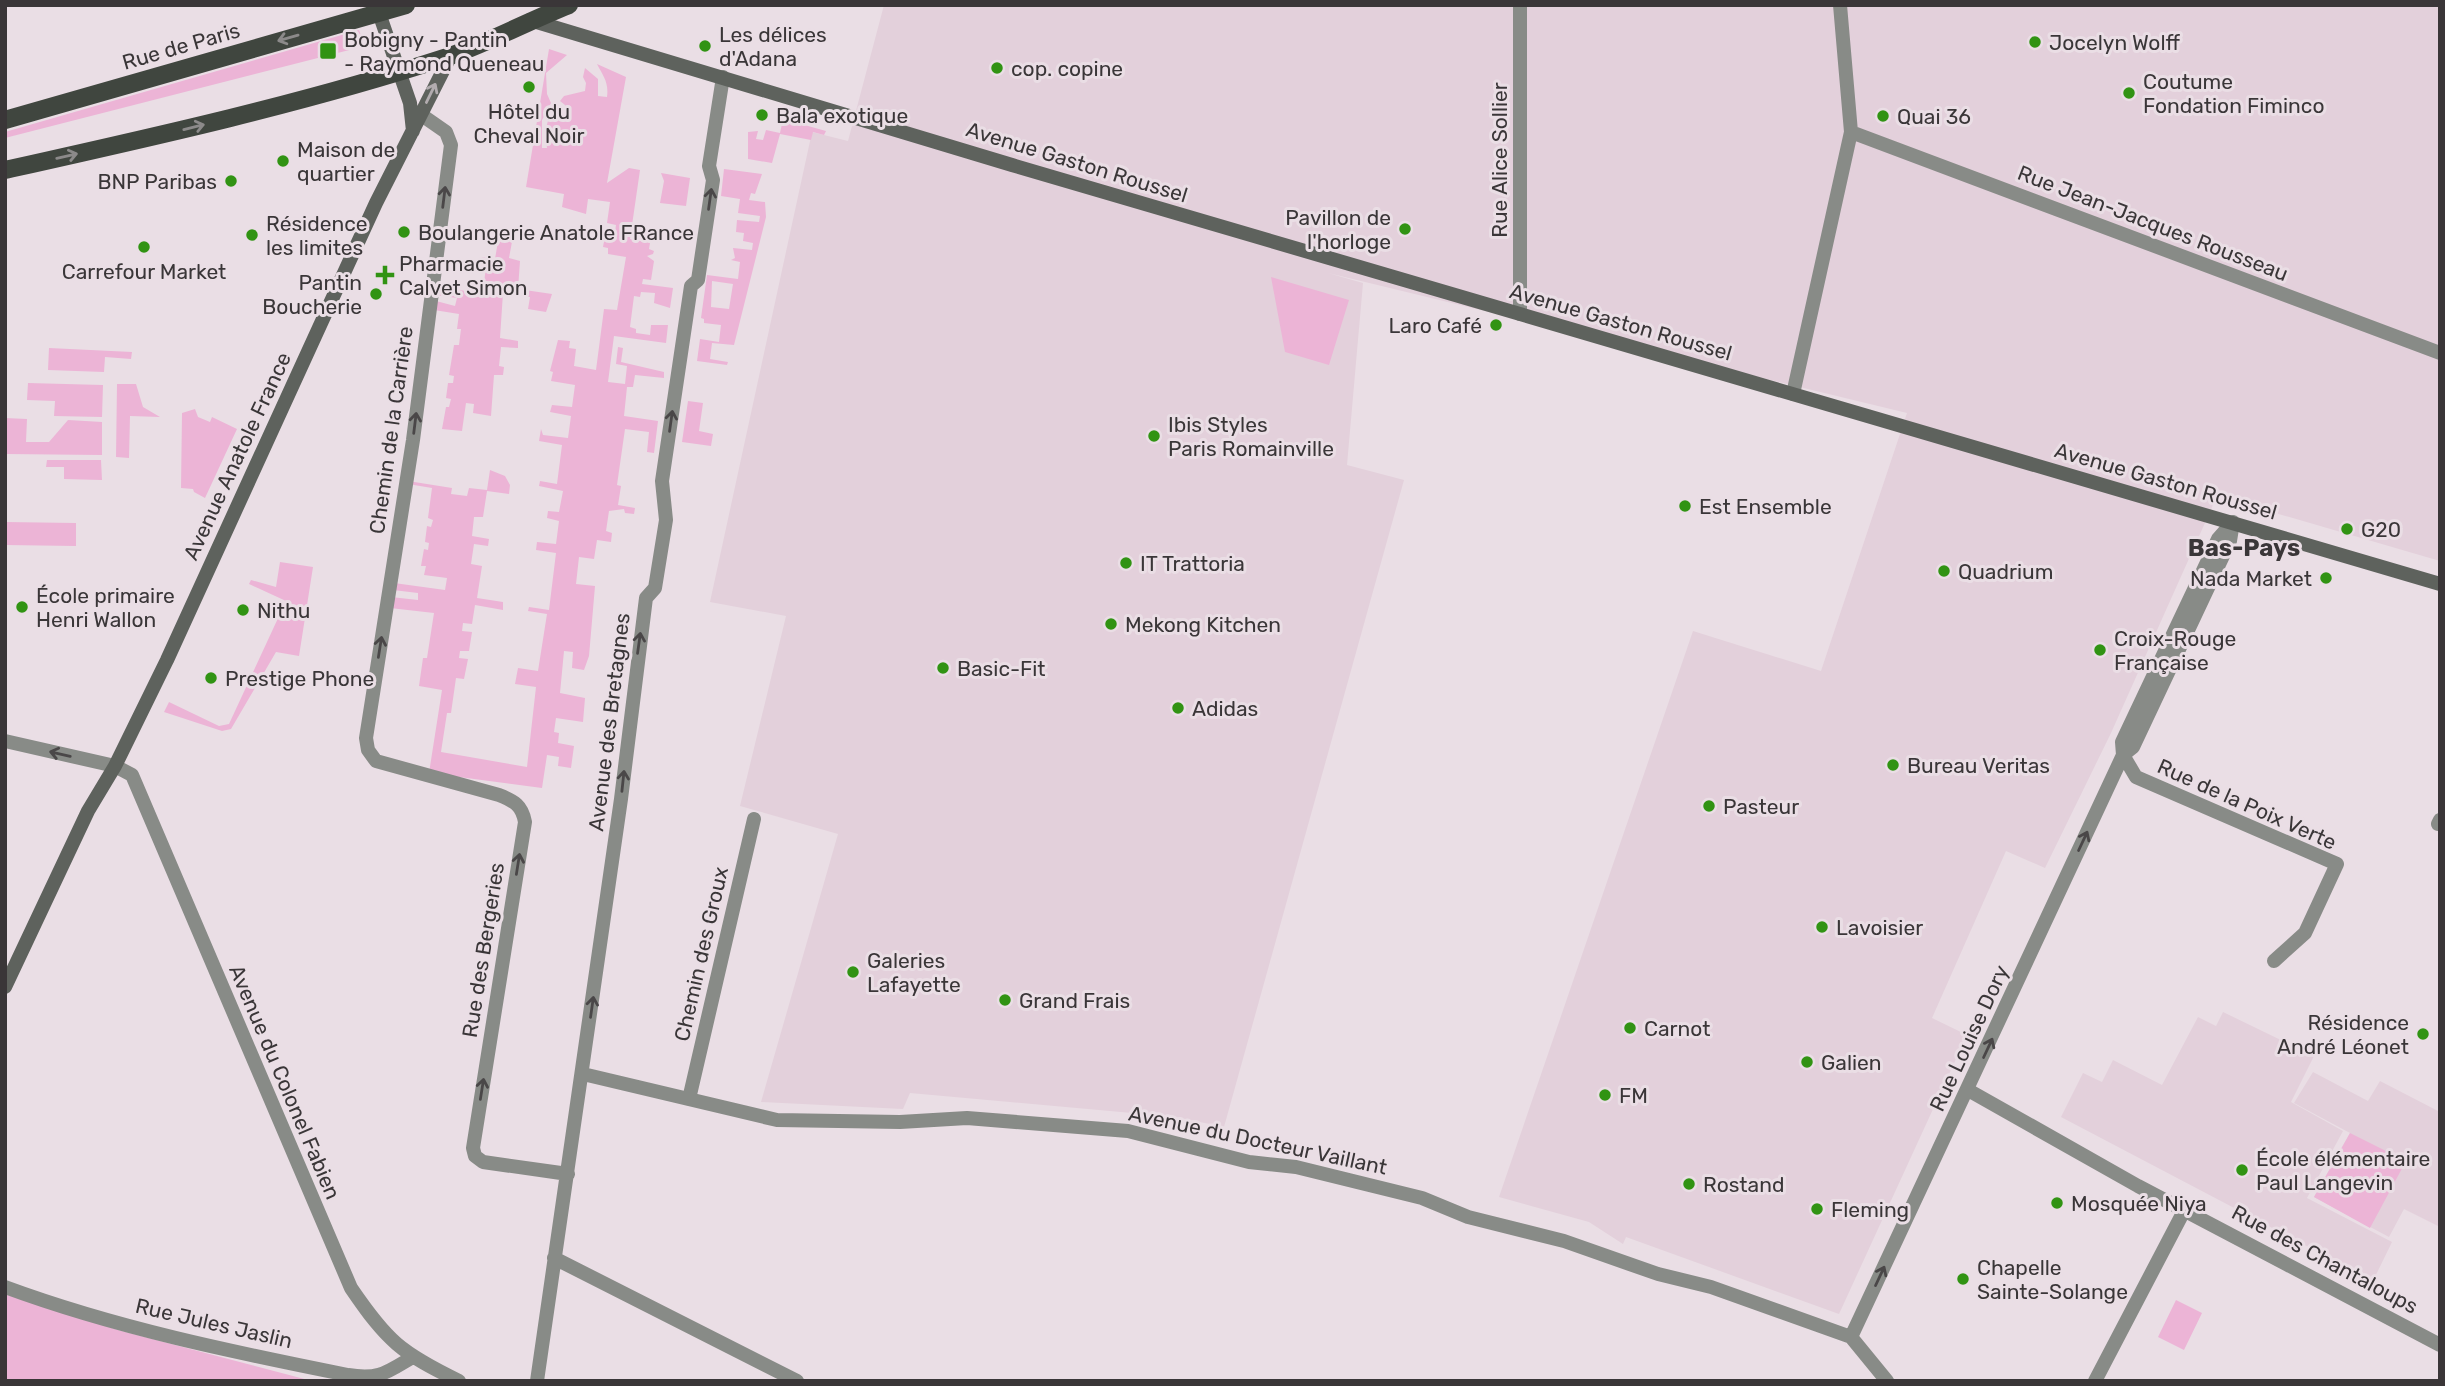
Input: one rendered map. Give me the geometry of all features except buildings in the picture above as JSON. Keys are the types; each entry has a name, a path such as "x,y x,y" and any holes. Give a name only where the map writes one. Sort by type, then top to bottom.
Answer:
{"main road":[{"name":"Rue de Paris","path":"5,120 406,5"},
{"path":"5,170 187,129 398,72 451,55 567,5 578,33"},
{"path":"379,13 410,103 413,131"},
{"name":"Avenue Gaston Roussel","path":"530,20 2440,584"},
{"name":"Avenue Anatole France","path":"5,987 88,811 115,766 167,660 376,203 423,116 428,98 451,55"}],"street":[{"name":"Rue Alice Sollier","path":"1520,5 1520,314"},
{"path":"1793,394 1851,132 1840,5"},
{"name":"Avenue des Bretagnes","path":"537,1381 583,1074 646,598 655,588 666,520 662,481 691,286 698,280 713,180 709,166 723,77"},
{"name":"Chemin de la Carrière","path":"376,761 368,750 366,738 413,440 451,145 446,132 423,116"},
{"name":"Rue Jean-Jacques Rousseau","path":"1851,132 2440,353"},
{"name":"Rue Louise Dory","path":"1851,1337 2123,755 2133,747 2230,541 2233,522"},
{"path":"5,741 115,766"},
{"name":"Rue de la Poix Verte","path":"2123,755 2136,777 2337,864 2305,933 2274,961"},
{"name":"Rue des Bergeries","path":"376,761 499,794 514,801 523,810 525,822 473,1148 475,1156 493,1164 568,1174"},
{"name":"Avenue du Colonel Fabien","path":"115,766 132,775 351,1288 377,1326 411,1358 459,1381"},
{"name":"Chemin des Groux","path":"689,1099 754,819"},
{"name":"Avenue du Docteur Vaillant","path":"583,1074 777,1120 900,1122 967,1118 1128,1131 1249,1162 1296,1167 1422,1198 1468,1217 1564,1241 1658,1274 1711,1287 1851,1337"},
{"name":"Rue des Chantaloups","path":"1968,1090 2440,1345"},
{"path":"2095,1381 2185,1209"},
{"path":"554,1258 797,1381"},
{"name":"Rue Jules Jaslin","path":"5,1286 89,1315 149,1331 348,1375 370,1378 384,1374 411,1358"},
{"path":"1851,1337 1887,1381"}],"shaded area":[{"path":"884,5 2440,5 2440,561 2217,496 2111,733 2045,868 2006,851 1932,1018 1967,1035 1839,1314 1626,1237 1623,1244 1589,1222 1499,1197 1693,631 1821,671 1907,413 1328,273 1363,283 1347,465 1404,480 1224,1127 1176,1117 910,1093 903,1109 761,1102 838,834 740,806 786,616 710,602 812,132 848,141"},
{"path":"359,30 365,46 5,138 5,132"},
{"path":"549,49 567,55 546,73 547,94 551,103 542,120 542,148 547,148 547,127 552,113 555,109 564,113 565,105 560,101 564,96 585,91 585,68 598,79 598,96 607,97 607,87 597,64 626,77 607,183 629,168 640,170 630,239 650,243 649,249 654,251 647,256 654,261 651,280 643,279 642,284 673,288 670,308 654,303 655,293 641,292 640,297 634,296 630,327 636,329 636,333 650,335 651,325 668,325 666,343 614,336 608,382 625,384 627,366 616,364 618,347 623,348 621,362 664,372 664,378 635,375 633,387 627,387 624,416 658,421 654,453 647,452 649,432 625,429 617,485 621,486 618,505 635,508 634,514 625,513 624,509 609,511 606,531 612,533 611,542 597,540 594,559 579,557 576,584 595,586 589,656 584,670 572,668 573,652 564,651 560,693 585,698 583,722 556,718 554,732 559,733 558,743 574,746 571,768 558,766 559,757 547,755 542,788 429,773 442,690 419,686 423,658 427,658 434,613 390,608 391,597 418,600 418,593 393,590 394,583 445,590 447,578 424,575 426,566 421,566 424,549 428,550 429,543 425,542 427,526 431,527 433,520 428,518 432,488 408,484 408,481 452,488 451,494 467,496 469,488 487,490 490,470 505,476 510,485 509,494 487,491 483,517 474,517 472,536 489,539 488,546 474,544 471,564 482,566 477,598 503,602 503,610 475,605 472,624 463,623 462,631 472,632 469,651 460,651 459,658 468,659 464,679 456,678 441,752 527,767 536,687 515,684 518,668 538,671 547,614 528,611 529,607 549,610 556,553 536,550 537,542 556,544 559,521 547,518 548,511 559,512 563,491 539,486 540,481 557,484 562,445 539,441 541,429 543,435 568,438 571,416 550,412 552,405 572,407 575,385 551,381 553,372 550,371 558,340 570,341 569,348 576,349 574,366 596,370 604,309 617,310 626,257 608,254 608,248 603,247 606,230 615,232 616,225 607,223 610,202 588,199 586,214 562,207 564,194 526,187"},
{"path":"783,119 826,131 824,135 813,132 811,140 780,134 772,163 748,159 748,132 758,131 756,139 763,140 766,130 780,133"},
{"path":"724,169 762,174 755,194 751,193 749,200 765,202 766,217 734,345 712,343 710,359 728,362 727,365 697,361 700,339 719,342 721,325 704,323 701,318 707,275 738,279 740,262 731,260 735,258 733,248 752,250 753,243 743,241 744,233 736,232 737,220 759,222 760,216 738,213 740,199 721,196","holes":["712,281 733,284 729,309 711,307"]},
{"path":"661,173 690,178 686,206 660,203 664,181"},
{"path":"500,229 514,231 509,258 520,261 518,289 552,294 546,312 528,309 530,297 503,293 500,338 518,341 518,348 501,347 499,366 504,367 503,375 494,375 491,416 473,413 474,404 466,403 462,431 442,429 446,407 449,407 451,399 446,398 448,383 453,383 454,376 449,375 454,345 459,345 461,329 457,329 459,314 434,310 436,301 455,306 457,298 436,295 438,285 474,293 477,281 484,282 486,268 479,267 481,257 495,259"},
{"path":"1271,277 1349,300 1329,365 1285,352"},
{"path":"49,348 132,352 131,359 105,357 104,372 48,370"},
{"path":"28,383 103,385 102,417 54,416 55,401 27,400"},
{"path":"117,384 136,384 143,407 160,417 130,416 129,458 116,457"},
{"path":"688,401 703,403 699,431 713,434 711,446 682,442"},
{"path":"195,409 198,417 210,422 212,417 237,429 205,498 193,489 181,488 182,413"},
{"path":"5,418 27,419 26,442 49,442 68,420 102,422 102,455 5,454"},
{"path":"47,460 101,460 102,480 64,479 64,467 46,467"},
{"path":"5,522 76,523 76,546 5,545"},
{"path":"280,562 313,567 299,656 276,652 231,729 222,731 164,712 169,702 219,726 229,724 286,601 249,584 251,580 276,587"},
{"name":"École élémentaire Paul Langevin","path":"2223,1012 2314,1056 2291,1102 2343,1131 2307,1198 2392,1242 2373,1281 2061,1117 2083,1073 2102,1082 2113,1060 2162,1085 2198,1017 2216,1026"},
{"path":"2313,1072 2368,1101 2380,1081 2440,1112 2440,1227 2404,1209 2389,1237 2314,1197 2350,1133 2294,1103"},
{"path":"2350,1133 2406,1161 2370,1228 2314,1197"},
{"path":"5,1294 118,1330 312,1381 5,1381"},
{"path":"2176,1300 2202,1313 2184,1350 2158,1337"}],"place":[{"name":"Jocelyn Wolff","path":"2035,42"},
{"name":"Les délices d'Adana","path":"705,46"},
{"name":"Bobigny - Pantin - Raymond Queneau","path":"328,51"},
{"name":"cop. copine","path":"997,68"},
{"name":"Hôtel du Cheval Noir","path":"529,87"},
{"name":"Coutume Fondation Fiminco","path":"2129,93"},
{"name":"Bala exotique","path":"762,115"},
{"name":"Quai 36","path":"1883,116"},
{"name":"Maison de quartier","path":"283,161"},
{"name":"BNP Paribas","path":"231,181"},
{"name":"Pavillon de l'horloge","path":"1405,229"},
{"name":"Boulangerie Anatole FRance","path":"404,232"},
{"name":"Résidence les limites","path":"252,235"},
{"name":"Carrefour Market","path":"144,247"},
{"name":"Pharmacie Calvet Simon","path":"385,275"},
{"name":"Pantin Boucherie","path":"376,294"},
{"name":"Laro Café","path":"1496,325"},
{"name":"Ibis Styles Paris Romainville","path":"1154,436"},
{"name":"Est Ensemble","path":"1685,506"},
{"name":"G20","path":"2347,529"},
{"name":"IT Trattoria","path":"1126,563"},
{"name":"Quadrium","path":"1944,571"},
{"name":"Nada Market","path":"2326,578"},
{"name":"École primaire Henri Wallon","path":"22,607"},
{"name":"Nithu","path":"243,610"},
{"name":"Mekong Kitchen","path":"1111,624"},
{"name":"Croix-Rouge Française","path":"2100,650"},
{"name":"Basic-Fit","path":"943,668"},
{"name":"Prestige Phone","path":"211,678"},
{"name":"Adidas","path":"1178,708"},
{"name":"Bureau Veritas","path":"1893,765"},
{"name":"Pasteur","path":"1709,806"},
{"name":"Lavoisier","path":"1822,927"},
{"name":"Galeries Lafayette","path":"853,972"},
{"name":"Grand Frais","path":"1005,1000"},
{"name":"Carnot","path":"1630,1028"},
{"name":"Résidence André Léonet","path":"2423,1034"},
{"name":"Galien","path":"1807,1062"},
{"name":"FM","path":"1605,1095"},
{"name":"École élémentaire Paul Langevin","path":"2242,1170"},
{"name":"Rostand","path":"1689,1184"},
{"name":"Mosquée Niya","path":"2057,1203"},
{"name":"Fleming","path":"1817,1209"},
{"name":"Chapelle Sainte-Solange","path":"1963,1279"}],"district":[{"name":"Bas-Pays","path":"2244,548"}]}
